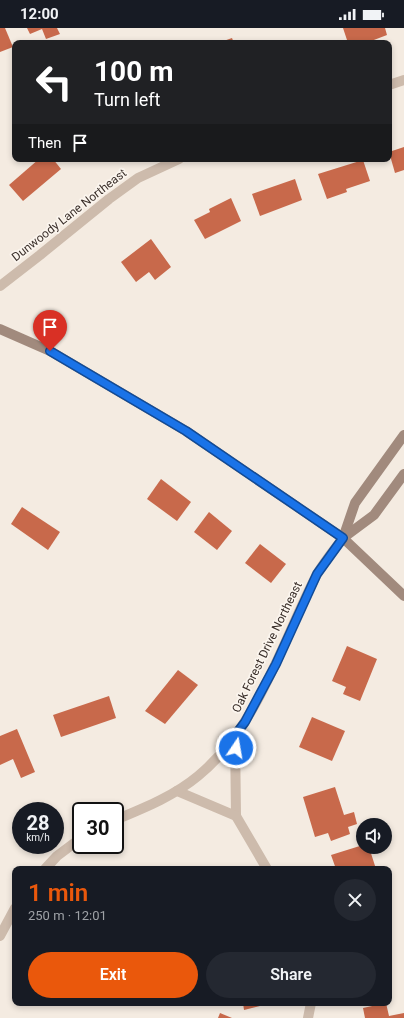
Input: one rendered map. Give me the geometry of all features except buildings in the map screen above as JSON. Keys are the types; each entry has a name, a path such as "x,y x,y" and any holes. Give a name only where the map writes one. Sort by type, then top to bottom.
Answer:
{"main road":[{"path":"0,329 50,351 186,431 343,538 404,596"},
{"path":"343,538 355,502 404,435"},
{"path":"343,538 374,515 404,474"}],"street":[{"path":"392,84 404,80"},
{"name":"Dunwoody Lane Northeast","path":"0,286 109,199 138,178 173,162"},
{"name":"Oak Forest Drive Northeast","path":"124,816 177,791 198,776 217,758 236,734 245,722 276,664 317,574 343,538"},
{"path":"236,734 236,816 265,866"},
{"path":"177,791 236,816"},
{"path":"48,866 57,856 72,845"},
{"path":"0,936 12,914"},
{"path":"308,1018 310,1006"}],"route":[{"path":"50,351 186,431 343,538 317,574 276,664 245,722 236,734 236,748"}]}
